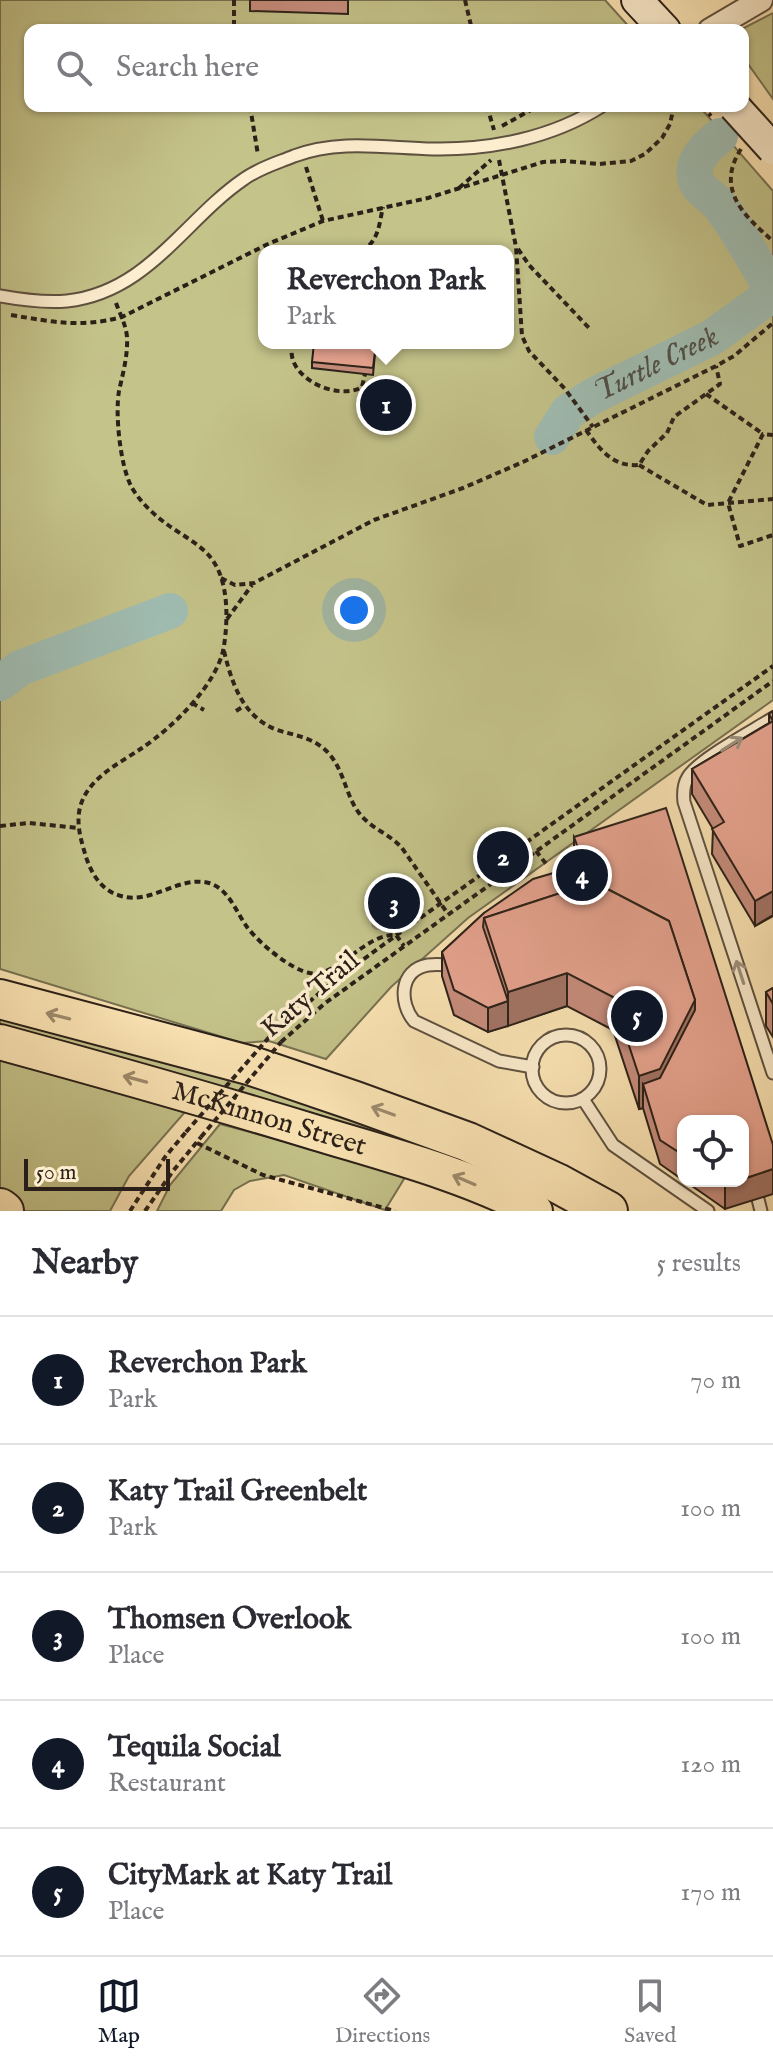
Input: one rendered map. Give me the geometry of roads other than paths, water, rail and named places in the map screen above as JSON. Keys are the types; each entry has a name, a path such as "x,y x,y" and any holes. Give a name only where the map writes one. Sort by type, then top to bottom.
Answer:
{"highway":[{"path":"0,999 252,1066 355,1101 468,1142 557,1183 608,1211"}],"main road":[{"path":"637,0 659,24"},
{"path":"724,113 773,149"},
{"name":"McKinnon Street","path":"0,1042 368,1148 445,1173 535,1211"}],"street":[{"path":"720,24 761,0"}],"lane":[{"path":"0,296 67,301 110,289 162,255 230,191 263,168 301,153 350,144 432,149 496,145 561,127 590,112"},
{"path":"773,718 696,767 683,792 773,1073"},
{"path":"454,965 426,965 409,976 402,995 408,1014 414,1021 499,1061 533,1067"},
{"path":"554,1038 581,1039 595,1051 600,1068 596,1086 583,1099 567,1103 545,1095 535,1082 533,1067 539,1049 554,1038"},
{"path":"583,1099 613,1145 708,1211"}],"waterway":[{"name":"Turtle Creek","path":"552,437 568,412 593,396 711,338 764,300 768,291 766,279 732,222 698,185 695,177 698,159 720,136"},
{"name":"Turtle Creek","path":"0,683 20,668 170,611"}],"place":[{"name":"Reverchon Park","path":"386,405"},
{"name":"Katy Trail Greenbelt","path":"503,857"},
{"name":"Tequila Social","path":"582,875"},
{"name":"Thomsen Overlook","path":"394,903"},
{"name":"CityMark at Katy Trail","path":"637,1016"}]}
